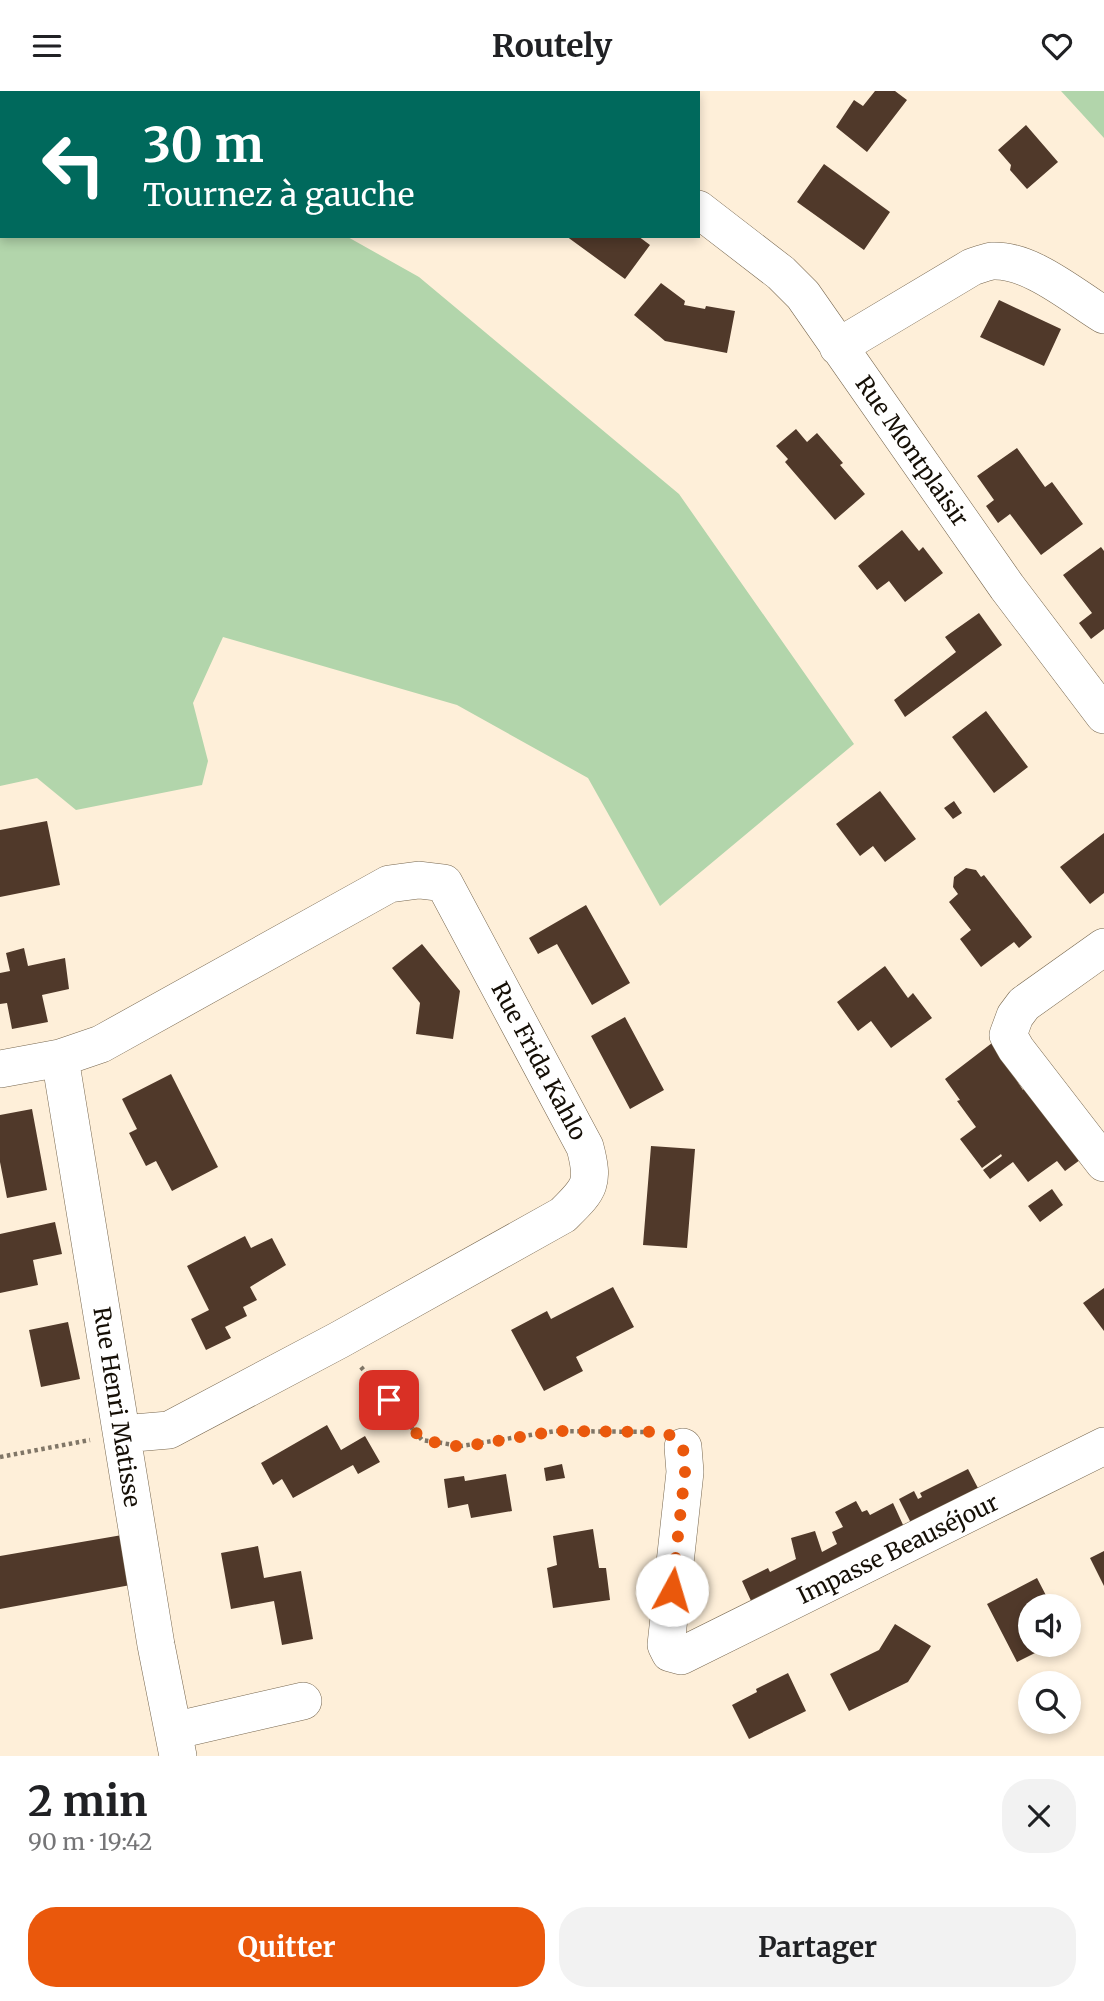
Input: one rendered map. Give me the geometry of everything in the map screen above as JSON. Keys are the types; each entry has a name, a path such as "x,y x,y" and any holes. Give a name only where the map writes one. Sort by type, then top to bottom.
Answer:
{"street":[{"name":"Rue Montplaisir","path":"700,211 781,273 803,295 1007,587 1104,715"},
{"path":"838,347 972,267 990,261 1009,262 1031,269 1104,315"},
{"name":"Rue Frida Kahlo","path":"60,1058 101,1044 389,884 419,880 444,883 585,1147 590,1165 588,1190 563,1216 169,1430 122,1434"},
{"path":"1104,947 1024,1004 1015,1016 1008,1035 1104,1163"},
{"path":"0,1069 60,1058"},
{"name":"Rue Henri Matisse","path":"60,1058 156,1646 175,1743"},
{"name":"Impasse Beauséjour","path":"683,1447 685,1472 666,1645 670,1653 681,1656 1104,1446"},
{"path":"175,1743 303,1701"}],"path":[{"path":"339,1340 422,1440 461,1447 556,1431 666,1432 683,1447"},
{"path":"0,1457 122,1434"}],"green space":[{"path":"1061,91 1104,91 1104,138"},
{"path":"0,238 350,238 419,277 679,494 854,744 660,906 588,778 457,705 223,637 193,703 208,761 202,785 76,810 37,778 0,786"}],"building":[{"path":"875,91 895,91 907,100 867,152 836,127 854,100 863,106"},
{"path":"1026,125 1058,162 1027,189 1010,170 1011,165 998,150"},
{"path":"824,164 890,212 864,250 797,202"},
{"path":"569,238 641,238 650,245 625,279"},
{"path":"661,283 685,301 684,305 735,311 727,353 665,341 634,315"},
{"path":"999,300 1061,329 1044,366 980,337"},
{"path":"796,429 807,442 817,433 865,494 835,520 785,462 788,459 776,446"},
{"path":"1017,448 1045,487 1052,482 1083,524 1041,555 1010,514 998,523 986,506 994,500 977,476"},
{"path":"902,530 919,551 923,547 943,573 905,602 889,581 877,590 858,566"},
{"path":"1101,547 1104,551 1104,629 1091,639 1079,623 1092,613 1063,575"},
{"path":"979,613 1002,645 905,717 894,700 956,652 945,637"},
{"path":"986,711 1028,767 994,793 952,737"},
{"path":"880,791 916,839 885,862 873,846 860,856 836,824"},
{"path":"954,801 962,813 953,819 944,808"},
{"path":"47,821 60,885 0,897 0,830"},
{"path":"1104,833 1104,893 1090,904 1060,867"},
{"path":"966,868 976,870 981,877 984,875 1032,937 1019,948 1014,942 981,967 960,939 971,930 949,902 958,894 953,887 954,877"},
{"path":"586,905 630,983 592,1005 557,944 538,954 529,938"},
{"path":"422,944 460,991 453,1039 416,1034 420,1003 392,968"},
{"path":"24,948 28,966 65,958 69,989 42,995 48,1022 12,1029 7,1003 0,1004 0,973 10,971 6,953"},
{"path":"885,966 908,998 913,993 932,1018 891,1048 871,1021 858,1031 837,1002"},
{"path":"625,1017 664,1090 630,1109 591,1036"},
{"path":"992,1043 1023,1090 1025,1088 1080,1160 1065,1171 1057,1161 1028,1182 1013,1162 990,1179 983,1170 1002,1156 1001,1154 982,1168 960,1139 976,1127 945,1079"},
{"path":"171,1074 218,1167 172,1191 156,1161 146,1166 129,1133 137,1129 122,1099"},
{"path":"32,1109 47,1190 7,1198 0,1162 0,1115"},
{"path":"651,1146 695,1149 687,1248 643,1245"},
{"path":"1052,1189 1063,1205 1040,1222 1028,1206"},
{"path":"55,1222 62,1254 33,1260 38,1285 0,1293 0,1234"},
{"path":"245,1236 251,1248 272,1238 286,1265 250,1287 257,1300 243,1307 247,1316 225,1327 231,1338 206,1350 191,1319 209,1310 187,1266"},
{"path":"613,1287 634,1327 576,1357 583,1371 544,1391 511,1330 547,1311 551,1319"},
{"path":"1104,1288 1104,1331 1083,1303"},
{"path":"68,1322 80,1379 41,1387 29,1330"},
{"path":"327,1425 341,1450 365,1436 380,1462 358,1474 353,1465 293,1498 282,1479 273,1485 261,1463"},
{"path":"562,1464 565,1478 546,1481 544,1468"},
{"path":"968,1469 979,1490 911,1523 899,1499 914,1491 918,1499 922,1497 920,1493"},
{"path":"506,1474 512,1511 471,1518 468,1504 448,1508 444,1479 464,1476 465,1481"},
{"path":"856,1501 862,1512 867,1510 870,1515 893,1503 904,1527 752,1603 742,1581 768,1568 770,1572 796,1559 791,1538 815,1531 822,1552 837,1544 832,1532 843,1527 835,1512"},
{"path":"593,1529 599,1568 606,1568 610,1600 553,1608 547,1568 557,1565 553,1536"},
{"path":"128,1534 136,1584 0,1609 0,1556"},
{"path":"258,1546 264,1578 301,1571 313,1639 282,1645 274,1601 231,1609 221,1553"},
{"path":"1104,1551 1104,1586 1090,1558"},
{"path":"1037,1578 1045,1594 1018,1594 1018,1657 1027,1657 1017,1662 987,1604"},
{"path":"895,1624 931,1646 908,1682 849,1711 830,1674 879,1650"},
{"path":"788,1673 806,1711 749,1739 732,1705"}],"route":[{"path":"389,1400 422,1440 461,1447 556,1431 666,1432 683,1447 685,1472 672,1590"}]}
